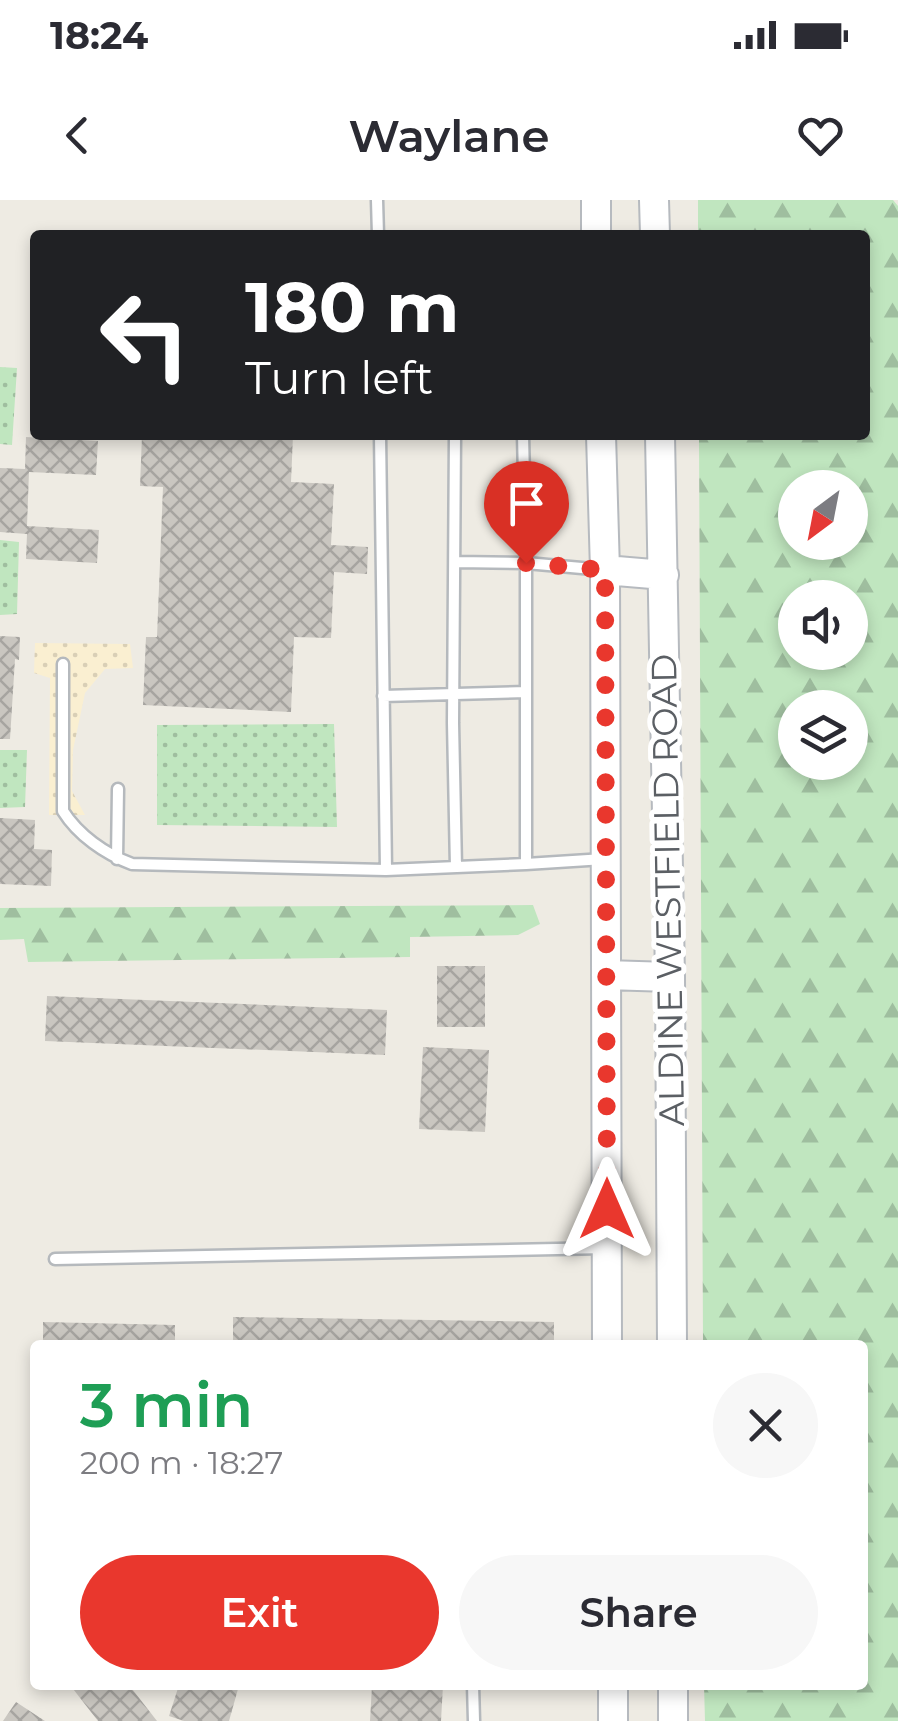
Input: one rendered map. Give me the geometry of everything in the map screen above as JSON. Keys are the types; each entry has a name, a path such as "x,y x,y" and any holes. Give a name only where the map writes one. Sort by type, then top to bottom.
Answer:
{"main road":[{"path":"596,200 596,230"},
{"path":"654,200 655,230"},
{"name":"ALDINE WESTFIELD ROAD","path":"602,440 607,1340"},
{"name":"ALDINE WESTFIELD ROAD","path":"660,440 672,1340"},
{"path":"605,570 664,575"},
{"path":"606,975 670,977"},
{"path":"613,1690 614,1721"},
{"path":"673,1690 673,1721"}],"lane":[{"path":"377,200 378,230"},
{"path":"380,440 386,870"},
{"path":"455,440 456,867"},
{"path":"523,440 526,864"},
{"path":"456,562 605,570"},
{"path":"64,664 62,811 72,825 117,858 132,864 386,870 606,859"},
{"path":"384,696 526,692"},
{"path":"117,858 118,789"},
{"path":"55,1259 607,1248"},
{"path":"473,1690 474,1721"}],"green space":[{"path":"698,200 893,200 898,206 898,1721 705,1721 704,1690 868,1690 868,1340 703,1340 699,440 870,440 870,230 698,230"},
{"path":"0,367 17,368 12,445 0,444"},
{"path":"0,540 19,542 17,614 0,615"},
{"path":"334,724 337,827 157,825 157,725"},
{"path":"0,750 27,750 25,807 0,808"},
{"path":"533,905 540,924 518,935 410,937 410,957 28,962 24,939 0,940 0,908"}],"sand":[{"path":"35,643 130,644 133,668 105,669 85,693 73,750 72,791 85,815 49,815 50,678 34,673"}],"building":[{"path":"26,437 98,441 96,475 29,472 27,526 99,530 97,563 26,559 27,534 0,532 0,468 25,469"},
{"path":"142,440 293,440 291,482 334,484 331,545 368,547 367,574 334,572 331,638 294,637 291,712 143,705 146,637 157,637 163,487 140,486"},
{"path":"0,636 20,637 10,739 0,739"},
{"path":"0,818 35,820 34,849 52,850 51,886 0,884"},
{"path":"437,966 485,966 485,1027 437,1027"},
{"path":"47,996 387,1010 385,1055 45,1041"},
{"path":"423,1047 489,1050 485,1132 419,1129"},
{"path":"233,1317 554,1322 554,1340 233,1340"},
{"path":"43,1322 175,1325 175,1340 43,1340"},
{"path":"74,1690 133,1690 157,1721 98,1721"},
{"path":"177,1690 238,1690 229,1721 184,1721 169,1716"},
{"path":"372,1690 443,1690 441,1721 370,1721"},
{"path":"16,1702 45,1721 3,1721"}],"route":[{"path":"526,563 605,570 607,1209"}]}
